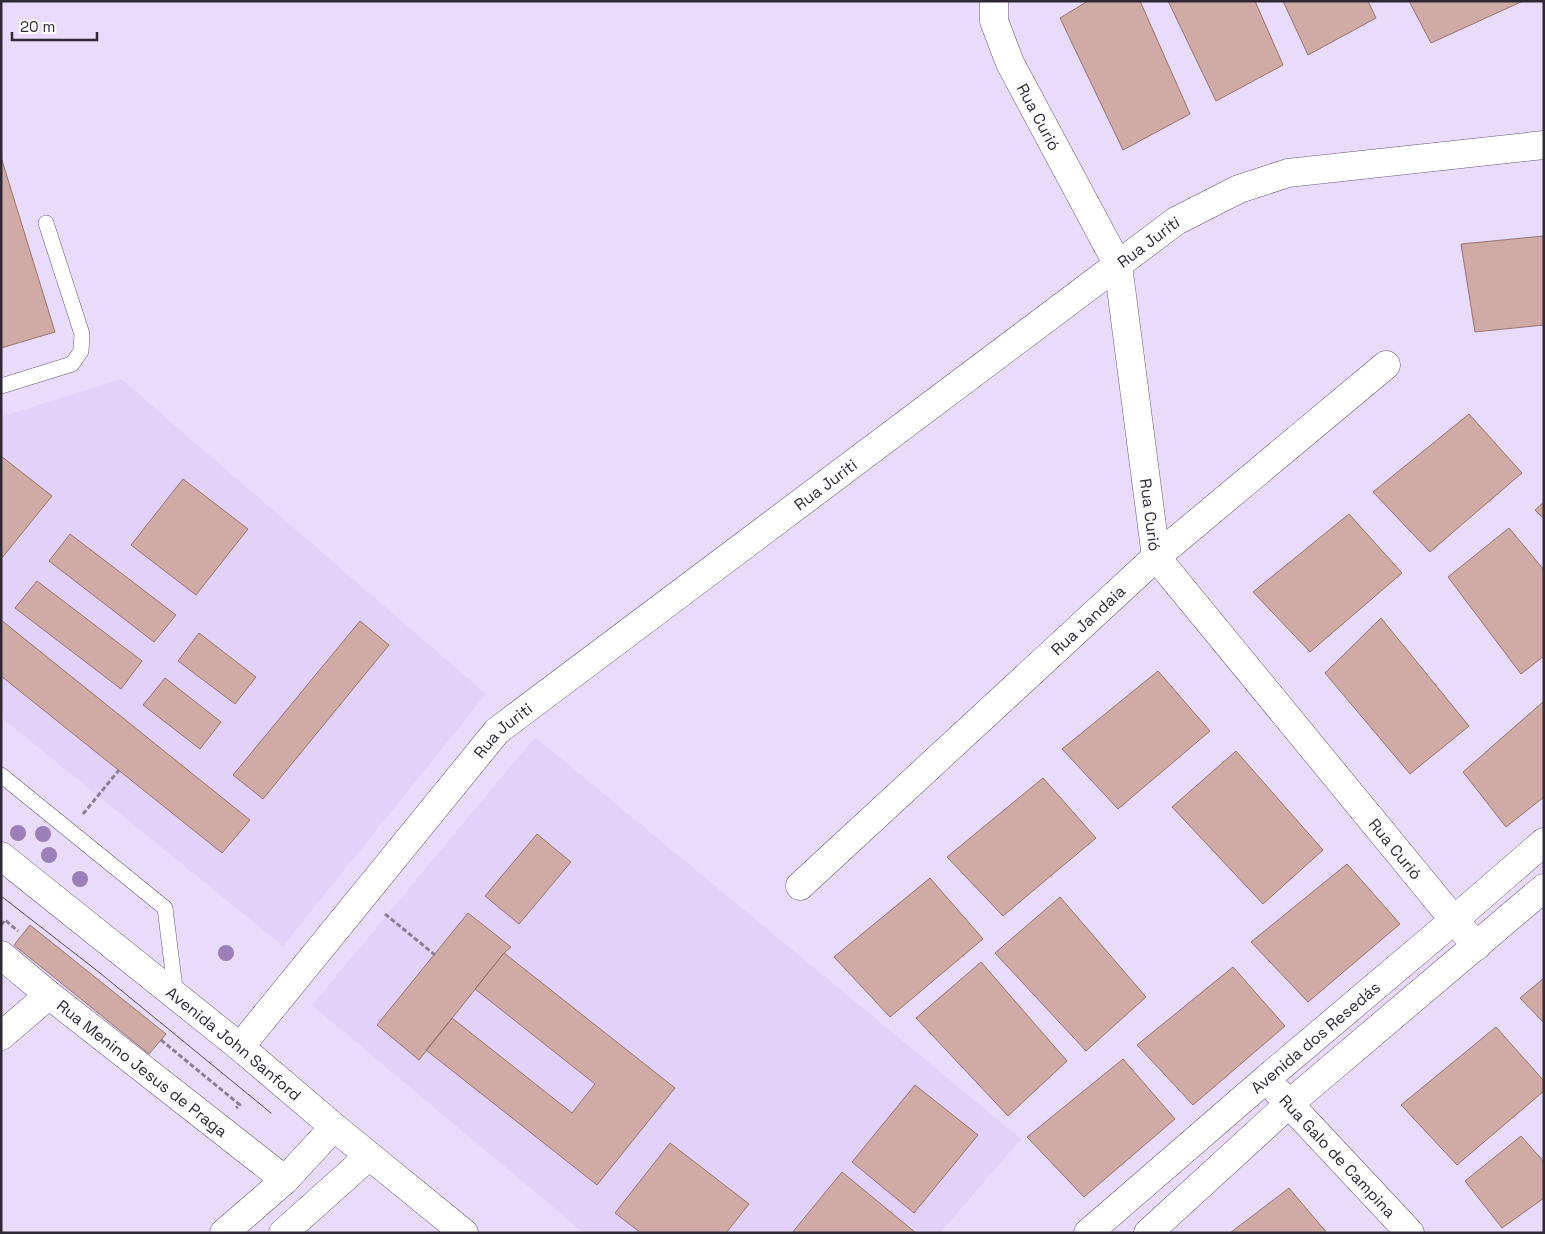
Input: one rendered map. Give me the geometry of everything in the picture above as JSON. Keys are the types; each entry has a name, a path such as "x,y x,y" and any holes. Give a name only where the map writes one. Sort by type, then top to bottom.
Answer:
{"street":[{"name":"Rua Curió","path":"994,1 994,21 1010,63 1118,265 1156,557 1477,946"},
{"name":"Rua Juriti","path":"240,1047 497,732 1176,221 1239,189 1288,173 1544,145"},
{"name":"Rua Jandaia","path":"800,886 1156,557 1386,365"},
{"name":"Avenida dos Resedás","path":"1088,1233 1544,842"},
{"name":"Avenida John Sanford","path":"1,856 240,1047 464,1233"},
{"name":"Avenida dos Resedás","path":"1148,1233 1289,1104 1544,888"},
{"name":"Rua Menino Jesus de Praga","path":"1,955 49,995 285,1180"},
{"path":"1,1036 49,995"},
{"name":"Rua Galo de Campina","path":"1266,1079 1410,1233"},
{"path":"224,1233 285,1180 334,1127"},
{"path":"284,1233 370,1156"}],"lane":[{"path":"1,386 72,364 81,351 82,334 46,223"},
{"path":"1,775 165,908 176,997"}],"path":[{"path":"69,830 119,770"},
{"path":"363,896 435,954"},
{"path":"1,925 5,920 22,934"},
{"path":"161,1040 240,1105"}],"shaded area":[{"path":"121,379 486,694 283,946 1,717 1,417"},
{"path":"535,737 1021,1139 940,1233 584,1233 312,1005"}],"building":[{"path":"1088,1 1140,1 1190,114 1123,150 1060,18"},
{"path":"1168,1 1255,1 1283,65 1216,101"},
{"path":"1283,1 1368,1 1376,18 1308,55"},
{"path":"1409,1 1523,1 1431,43"},
{"path":"1,157 55,332 1,348"},
{"path":"1544,236 1544,325 1475,332 1461,244"},
{"path":"1469,414 1522,473 1430,552 1373,492"},
{"path":"1,456 52,496 1,559"},
{"path":"183,479 248,529 196,595 131,545"},
{"path":"1544,502 1544,519 1535,510"},
{"path":"1349,514 1402,573 1310,652 1253,592"},
{"path":"1509,528 1544,570 1544,656 1521,674 1448,577"},
{"path":"70,534 176,615 154,642 49,561"},
{"path":"37,581 142,661 121,689 15,608"},
{"path":"1381,618 1469,726 1410,774 1325,673"},
{"path":"1,620 250,820 222,853 1,676"},
{"path":"360,621 389,645 263,799 233,775"},
{"path":"199,633 256,677 235,704 178,661"},
{"path":"1158,671 1210,731 1118,809 1062,749"},
{"path":"165,678 221,722 200,749 143,705"},
{"path":"1544,701 1544,797 1506,827 1463,772"},
{"path":"1236,751 1323,850 1263,904 1172,807"},
{"path":"1043,778 1096,838 1003,916 947,857"},
{"path":"537,834 571,862 519,924 485,896"},
{"path":"1347,864 1400,924 1308,1002 1251,942"},
{"path":"930,878 983,939 890,1017 834,957"},
{"path":"1060,897 1146,997 1086,1051 995,953"},
{"path":"468,913 511,947 504,953 419,1060 377,1025"},
{"path":"30,925 166,1034 149,1054 14,945"},
{"path":"504,953 675,1088 597,1185 426,1050 452,1018 572,1113 595,1084 475,989"},
{"path":"981,962 1067,1061 1008,1116 916,1018"},
{"path":"1233,967 1285,1026 1193,1105 1137,1045"},
{"path":"1544,978 1544,1023 1520,998"},
{"path":"1496,1027 1544,1081 1544,1091 1457,1165 1401,1105"},
{"path":"1123,1059 1175,1119 1084,1197 1027,1137"},
{"path":"915,1085 978,1135 914,1213 852,1162"},
{"path":"1521,1136 1544,1162 1544,1198 1502,1228 1465,1181"},
{"path":"670,1143 749,1204 726,1233 641,1233 615,1213"},
{"path":"842,1172 916,1233 792,1233"},
{"path":"1289,1188 1327,1233 1230,1233"}],"tram line":[{"path":"1,896 100,973 271,1113"}]}
